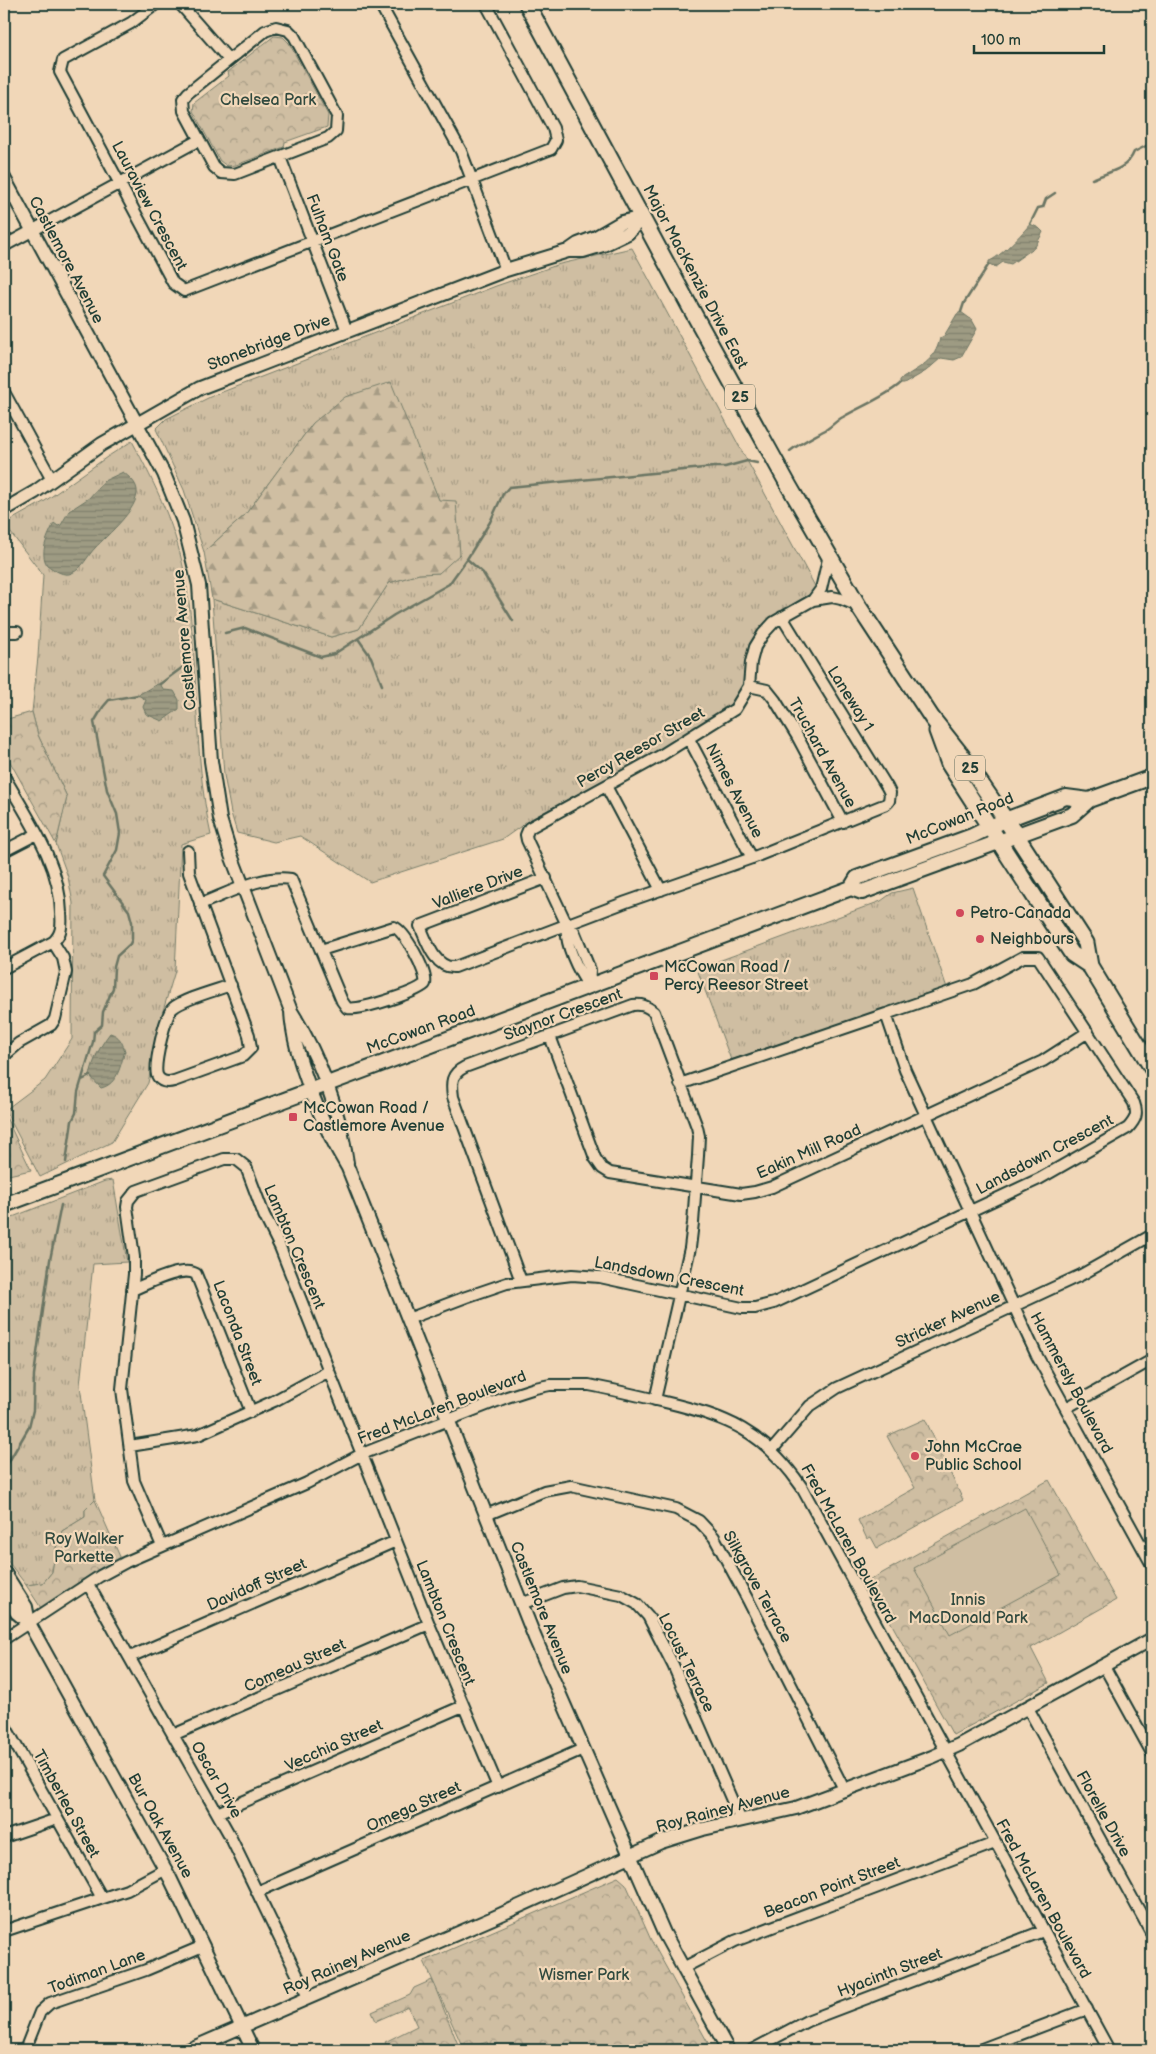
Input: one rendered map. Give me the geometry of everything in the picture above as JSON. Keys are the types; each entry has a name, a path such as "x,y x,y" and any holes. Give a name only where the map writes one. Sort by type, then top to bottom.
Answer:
{"main road":[{"name":"Major MacKenzie Drive East","path":"527,4 714,350 828,555 859,607 932,718 962,756 1086,943 1090,966 1152,1068"},
{"name":"Major MacKenzie Drive East","path":"932,718 948,764 1072,954 1090,966"},
{"name":"McCowan Road","path":"851,888 862,892 999,842 1072,815 1089,800 1152,777"},
{"name":"McCowan Road","path":"4,1205 851,888 857,878 972,836 990,826 1066,797 1089,800"}],"street":[{"name":"Lauraview Crescent","path":"156,4 139,18 67,58 60,64 62,78 173,284 181,290 188,290 551,150 556,140 553,128 486,4"},
{"path":"180,4 229,60"},
{"path":"380,4 460,151 506,270"},
{"path":"276,27 288,30 294,36 337,116 336,131 332,136 229,175 222,173 214,167 199,140 184,111 183,99 229,60 270,28 276,27"},
{"path":"4,246 199,140"},
{"name":"Fulham Gate","path":"280,156 347,331"},
{"name":"Castlemore Avenue","path":"4,178 137,424 173,495 194,559 202,615 211,761 216,800 224,834 291,1011 308,1038 326,1084 344,1136 348,1168"},
{"name":"Stonebridge Drive","path":"4,510 52,480 96,448 200,388 506,270 568,251 584,251 603,245 628,233 643,217"},
{"path":"4,392 52,480"},
{"path":"813,600 820,589 828,555"},
{"name":"Percy Reesor Street","path":"589,986 590,970 574,931 567,925 527,840 526,835 529,828 689,739 735,709 749,686 751,662 755,647 768,628 782,617 813,600 841,599 859,607"},
{"name":"Laneway 1","path":"782,617 887,787 890,798 886,804 843,822"},
{"path":"4,632 17,632"},
{"name":"Truchard Avenue","path":"749,686 767,690 775,700 797,736 843,822"},
{"name":"Nimes Avenue","path":"689,739 752,858"},
{"path":"4,776 50,861 60,901 62,927 58,938 53,942 4,968"},
{"path":"606,786 662,890"},
{"path":"567,925 752,858 843,822"},
{"path":"4,851 37,834"},
{"path":"188,851 189,873 200,904 231,985 252,1042 251,1048 247,1053 174,1081 164,1082 157,1075 157,1065 166,1016 176,1005 231,985"},
{"name":"Valliere Drive","path":"546,878 420,926 438,962 446,967 450,967 567,925"},
{"path":"200,904 268,879 291,879 342,1001 347,1008 364,1007 413,991 425,984 425,975 408,942 400,930 394,926 321,950"},
{"path":"4,1056 19,1043 51,1025 55,1019 66,972 63,958 53,942"},
{"name":"Landsdown Crescent","path":"408,1319 495,1287 521,1280 572,1275 600,1277 742,1308 755,1308 774,1303 1039,1179 1128,1128 1136,1120 1137,1112 1134,1103 1041,961 1038,958 1028,956 973,984 680,1084"},
{"name":"Staynor Crescent","path":"521,1280 453,1096 451,1082 455,1073 465,1067 633,1005 641,1004 654,1012 699,1136 694,1223 680,1295 655,1400"},
{"name":"Castlemore Avenue","path":"291,1011 296,1045 330,1139 348,1168 521,1604 661,1926 728,2050"},
{"name":"Landsdown Crescent","path":"886,1014 905,1070 970,1212"},
{"name":"Eakin Mill Road","path":"550,1036 595,1158 602,1168 610,1173 740,1194 764,1190 926,1116 1043,1061 1088,1032"},
{"name":"Lambton Crescent","path":"162,1546 136,1486 122,1389 134,1257 127,1207 132,1195 136,1191 224,1158 236,1159 246,1167 264,1215 280,1247 462,1706 498,1787"},
{"name":"Hammersly Boulevard","path":"970,1212 1037,1356 1152,1565"},
{"name":"Stricker Avenue","path":"772,1450 799,1417 819,1398 1081,1275 1152,1235"},
{"name":"Laconda Street","path":"132,1290 181,1271 192,1271 196,1274 251,1412"},
{"path":"1066,1408 1152,1360"},
{"path":"130,1446 188,1438 284,1397 329,1371"},
{"name":"Fred McLaren Boulevard","path":"4,1639 114,1568 306,1483 362,1454 524,1391 550,1385 589,1385 708,1413 730,1422 751,1434 772,1450 801,1486 1109,2050"},
{"name":"Silkgrove Terrace","path":"486,1515 544,1491 570,1486 676,1509 699,1522 714,1537 844,1790"},
{"name":"Davidoff Street","path":"130,1657 396,1542"},
{"name":"Bur Oak Avenue","path":"4,1572 26,1607 29,1623 166,1869 253,2050"},
{"name":"Oscar Drive","path":"88,1584 233,1841 308,1997"},
{"name":"Locust Terrace","path":"521,1604 563,1588 576,1586 621,1595 637,1604 648,1616 673,1665 741,1821"},
{"name":"Bur Oak Avenue","path":"4,1594 17,1613 29,1623"},
{"name":"Comeau Street","path":"173,1735 429,1624"},
{"name":"Roy Rainey Avenue","path":"188,2050 679,1836 796,1808 945,1751 1028,1708 1152,1639"},
{"path":"1104,1666 1152,1753"},
{"name":"Vecchia Street","path":"218,1814 462,1706"},
{"name":"Florelle Drive","path":"1028,1708 1152,1934"},
{"name":"Timberlea Street","path":"4,1724 8,1741 57,1819 102,1898"},
{"name":"Omega Street","path":"257,1892 583,1749"},
{"path":"4,1837 57,1819"},
{"name":"Beacon Point Street","path":"683,1968 735,1941 995,1843"},
{"path":"4,1931 126,1890 166,1869"},
{"name":"Hyacinth Street","path":"752,2050 807,2020 1044,1931"},
{"name":"Todiman Lane","path":"25,2050 40,2012 50,2002 146,1970 203,1946"},
{"path":"979,2050 1087,2009"}],"green space":[{"name":"Chelsea Park","path":"274,36 283,37 289,43 328,115 327,127 285,142 284,147 236,165 227,166 220,161 193,111 194,103 229,76 228,72"},
{"path":"632,248 817,590 779,612 761,628 749,649 741,693 732,705 650,755 531,819 503,839 370,882 300,836 274,842 237,833 224,775 212,599 331,637 359,629 389,583 419,574 439,573 439,500 390,382 313,423 245,515 204,552 184,490 156,429 166,419 212,396 496,286 560,264"},
{"path":"391,382 439,500 456,501 460,554 439,573 419,574 389,583 359,629 331,637 212,599 204,552 245,515 313,423 345,397"},
{"path":"132,441 172,527 186,582 193,645 201,772 211,835 181,844 175,971 162,1014 148,1083 112,1142 40,1177 5,1110 45,1080 72,1039 73,903 68,877 56,844 67,797 38,735 32,712 38,657 43,575 4,524 45,501"},
{"path":"32,712 38,735 67,797 56,844 4,751 4,720"},
{"path":"913,888 947,988 731,1060 697,969 881,901 892,893"},
{"path":"4,1113 31,1170 4,1176"},
{"path":"113,1180 127,1262 93,1264 80,1385 95,1500 85,1510 85,1517 62,1531 57,1543 52,1572 43,1583 26,1585 4,1556 4,1260 10,1218 105,1181"},
{"path":"925,1419 963,1500 877,1548 871,1537 867,1539 858,1520 915,1488 887,1436"},
{"name":"Innis MacDonald Park","path":"1049,1480 1116,1600 1031,1648 1049,1683 953,1735 868,1581"},
{"name":"Roy Walker Parkette","path":"95,1500 121,1559 102,1567 41,1608 26,1585 43,1583 52,1572 57,1543 62,1531 85,1517 85,1510"},
{"path":"1025,1508 1061,1575 950,1635 914,1568"},
{"name":"Wismer Park","path":"618,1877 626,1884 651,1940 712,2050 489,2050 487,2042 464,2050 424,1961"},
{"path":"432,1980 459,2047 450,2050 389,2050 385,2042 417,2026 408,2007 376,2021 372,2012 410,1995 414,1988"}],"shaded area":[{"path":"1030,224 1043,232 1035,247 1011,264 1003,262 996,267 989,264 989,261 1004,251"},
{"path":"961,312 972,320 977,329 961,357 954,360 941,358 926,371 904,384 900,384 900,380 926,363 938,346 940,338 944,336 957,314"},
{"path":"123,472 134,482 137,490 133,505 128,513 76,571 62,574 47,565 44,549 54,523 58,526 61,525 69,511 89,498 104,481"},
{"path":"160,684 164,690 174,691 179,700 179,709 162,721 146,714 143,707 146,700 138,695"},
{"path":"110,1033 120,1040 125,1051 115,1078 107,1086 101,1088 90,1076 97,1053"}],"waterway":[{"path":"1092,179 1122,167 1134,152 1152,143"},
{"path":"1030,224 1038,208 1043,207 1046,199 1055,193"},
{"path":"961,312 964,303 989,264"},
{"path":"790,451 827,429 841,418 880,398 900,384"},
{"path":"225,633 245,628 321,657 334,654 394,615 449,584 490,522 503,494 509,487 725,467 747,461 757,463"},
{"path":"467,559 483,573 513,621"},
{"path":"359,640 371,657 382,685"},
{"path":"160,684 187,664"},
{"path":"66,1162 72,1121 76,1113 78,1092 93,1042 94,1032 102,1025 103,1012 113,988 114,967 117,956 130,944 132,939 132,922 129,911 103,876 117,850 120,833 117,814 107,790 94,722 109,700 138,695"},
{"path":"82,1080 90,1076"},
{"path":"4,1470 29,1427 33,1410 34,1375 50,1260 61,1205"}],"place":[{"name":"Petro-Canada","path":"960,913"},
{"name":"Neighbours","path":"980,939"},
{"name":"McCowan Road / Percy Reesor Street","path":"654,976"},
{"name":"McCowan Road / Castlemore Avenue","path":"293,1117"},
{"name":"John McCrae Public School","path":"915,1456"}]}
